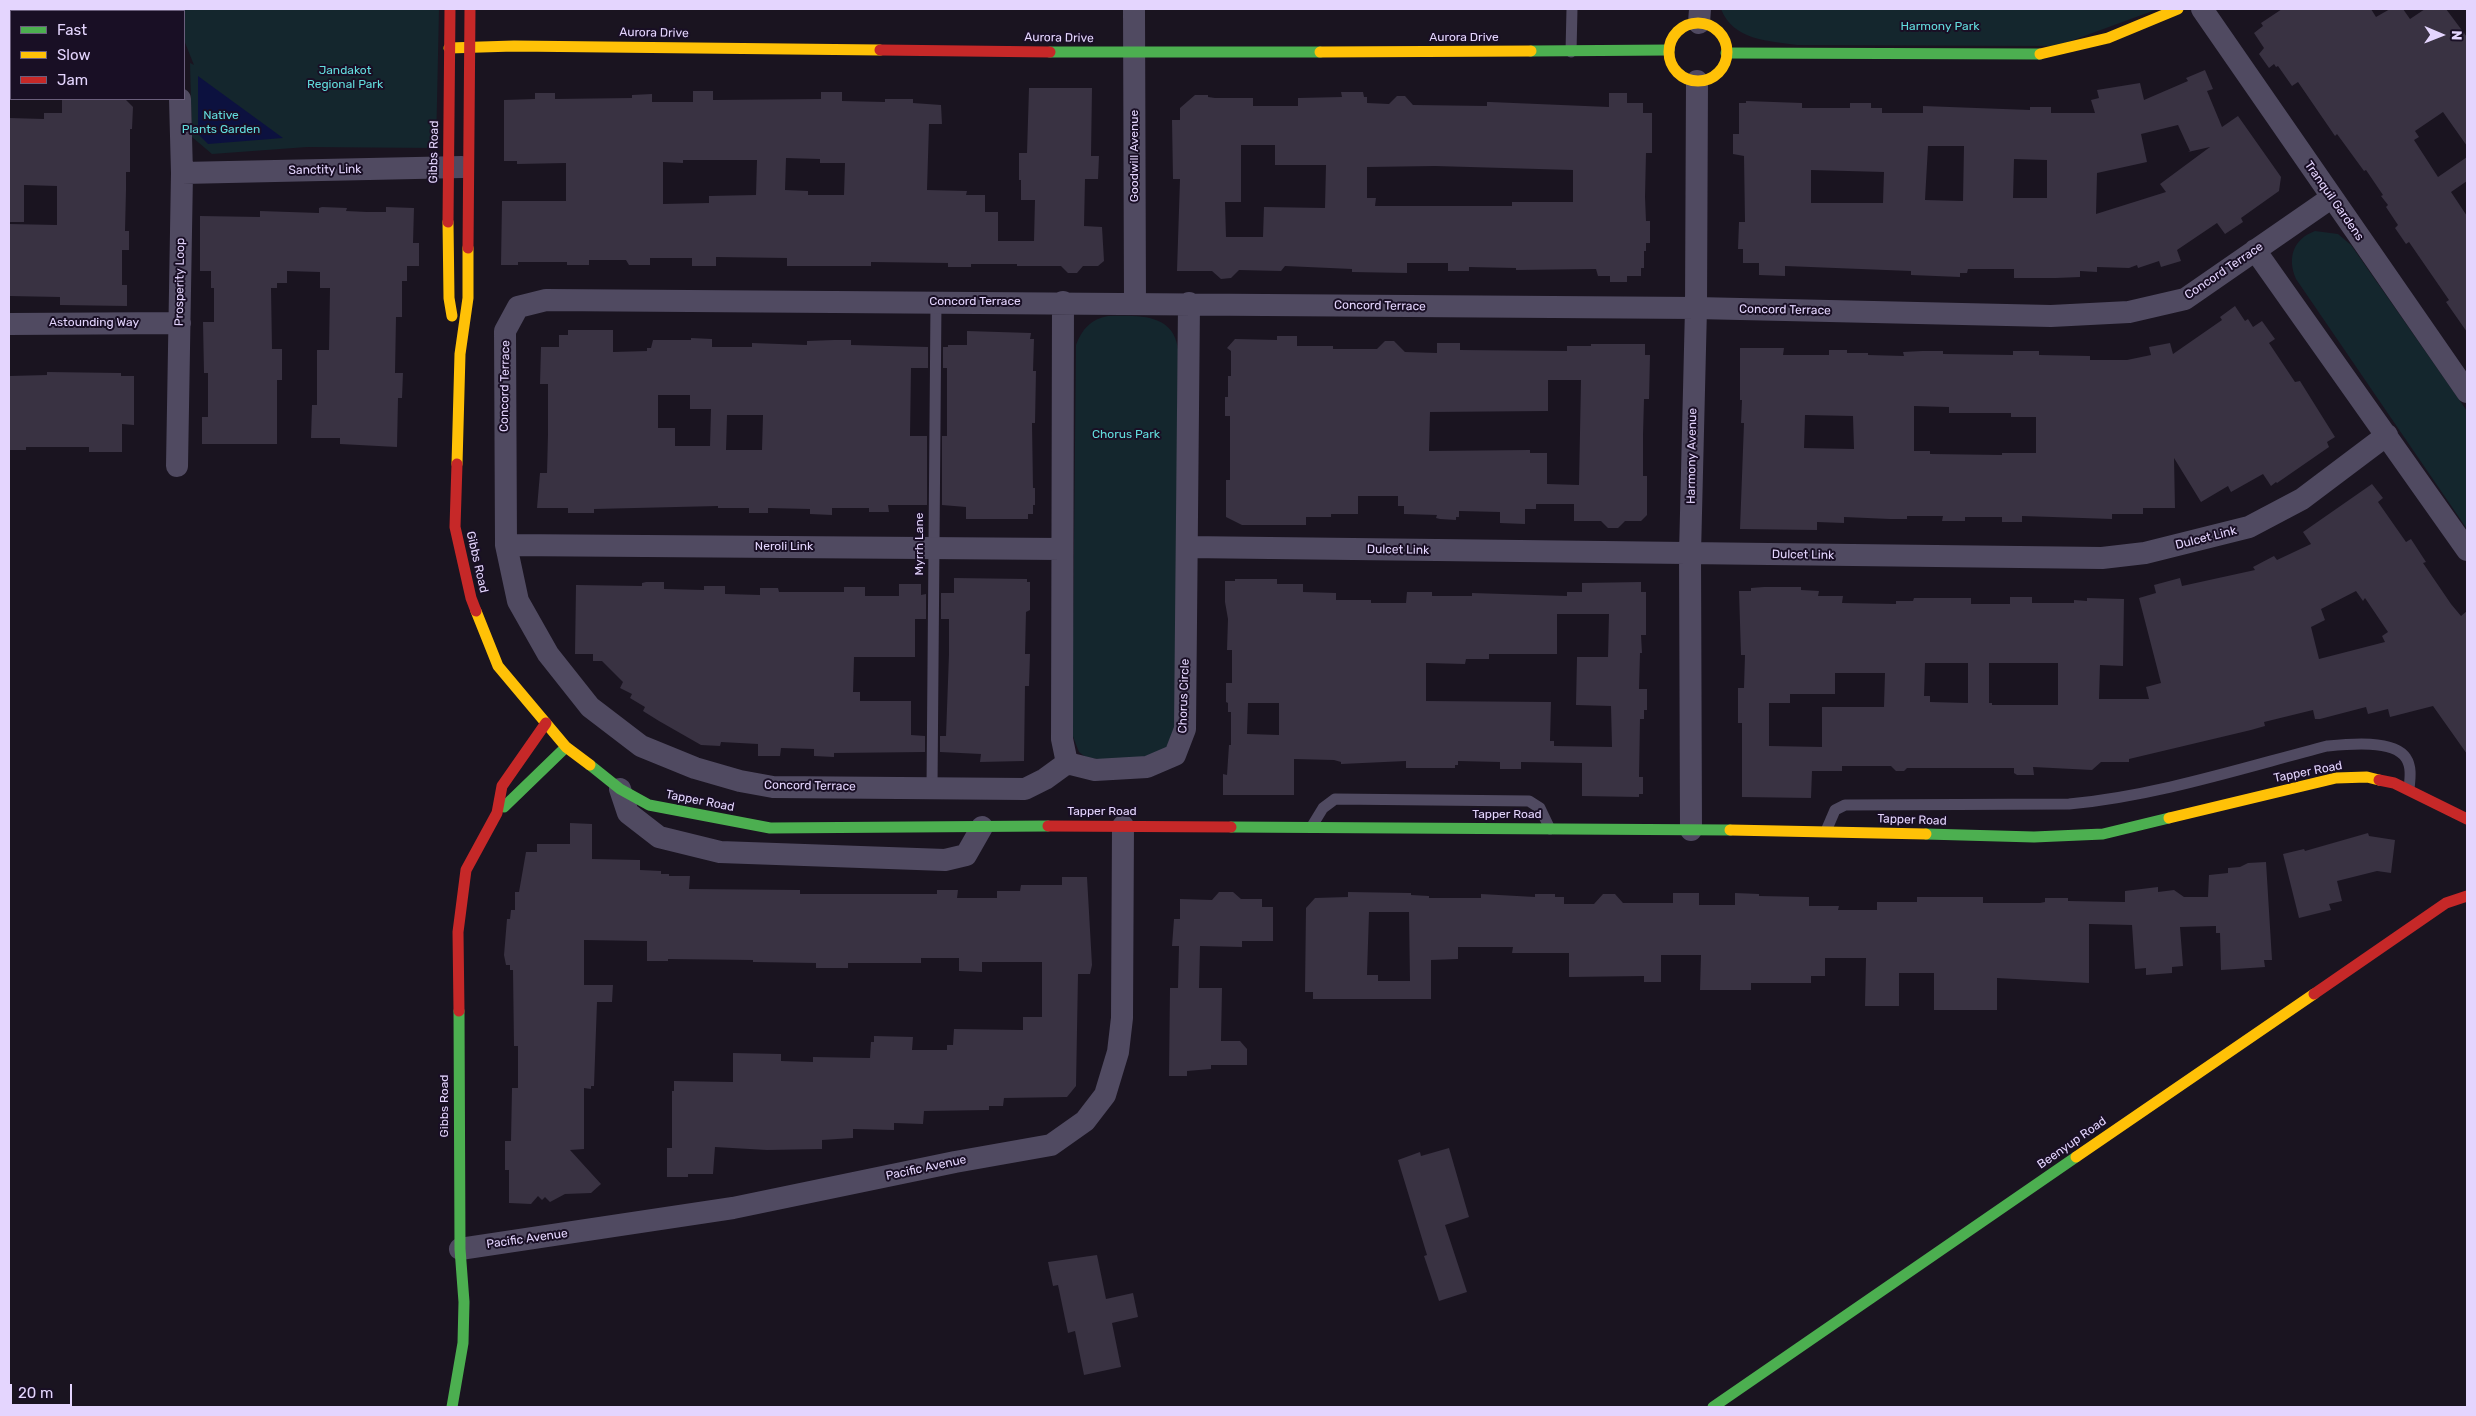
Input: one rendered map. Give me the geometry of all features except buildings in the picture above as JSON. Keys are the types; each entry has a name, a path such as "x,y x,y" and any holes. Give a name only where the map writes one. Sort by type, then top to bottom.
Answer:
{"street":[{"name":"Gibbs Road","path":"450,9 449,48 468,298 460,354 455,527 471,598 498,666 566,747 497,813 466,870 458,932 460,1249 464,1302 464,1343 452,1407"},
{"name":"Gibbs Road","path":"460,354 449,298 469,47 470,9"},
{"name":"Goodwill Avenue","path":"1134,9 1135,302"},
{"path":"1726,52 2033,55 2067,51 2158,19 2178,9"},
{"name":"Tranquil Gardens","path":"2202,9 2467,392"},
{"path":"1699,16 1718,32 1725,42 1726,52 1724,64 1718,74 1708,80 1697,82 1685,79 1676,72 1670,61 1669,50 1672,39 1679,31 1699,16"},
{"name":"Aurora Drive","path":"449,48 514,46 1134,53 1669,50"},
{"name":"Harmony Avenue","path":"1691,830 1690,554 1696,308 1697,82"},
{"name":"Prosperity Loop","path":"177,466 182,173 180,100"},
{"name":"Sanctity Link","path":"182,173 458,167"},
{"name":"Concord Terrace","path":"1067,763 1045,779 1025,788 773,786 740,782 695,768 641,746 590,707 548,654 518,602 506,545 505,331 518,307 546,300 936,301 1696,308 2051,316 2129,312 2185,298 2332,198"},
{"path":"2255,250 2388,435 2467,550"},
{"path":"1063,302 1062,739 1067,763"},
{"name":"Chorus Circle","path":"1067,763 1095,770 1147,767 1175,755 1185,729 1189,303"},
{"name":"Astounding Way","path":"9,324 180,323"},
{"name":"Dulcet Link","path":"1187,547 2102,558 2146,552 2250,527 2302,499 2388,435"},
{"name":"Neroli Link","path":"506,545 1062,549"},
{"name":"Gibbs Road","path":"497,813 502,786 546,723"},
{"name":"Tapper Road","path":"566,747 620,789 650,806 770,828 1311,827 1826,831 2034,837 2103,834 2336,778 2367,778 2394,783 2454,814 2464,823"},
{"path":"620,789 628,813 659,837 720,852 945,860 966,855 982,827"},
{"name":"Pacific Avenue","path":"460,1249 733,1208 955,1162 1051,1145 1085,1121 1105,1095 1118,1052 1122,1018 1123,826"},
{"name":"Beenyup Road","path":"2446,903 2462,883"},
{"name":"Beenyup Road","path":"1713,1407 2446,903 2467,896"}],"lane":[{"path":"1571,52 1572,9"},
{"name":"Myrrh Lane","path":"932,788 936,301"},
{"path":"1826,831 1835,810 1845,805 2069,804 2102,801 2144,793 2328,746 2351,743 2371,744 2399,750 2407,759 2410,772 2408,790"},
{"path":"1311,827 1323,808 1335,799 1519,800 1529,801 1540,808 1550,829"}],"green space":[{"name":"Jandakot Regional Park","path":"439,9 436,148 307,147 212,154 192,137 190,63 194,65 185,42 185,10 160,10"},
{"name":"Harmony Park","path":"1721,9 2158,9 2057,46 1797,45 1763,40 1743,33 1734,27"},
{"path":"2315,231 2338,234 2351,245 2467,411 2467,529 2296,279 2292,264 2294,250 2301,239"},
{"name":"Chorus Park","path":"1108,316 1141,317 1161,322 1169,328 1175,337 1178,349 1175,738 1171,747 1146,763 1087,758 1079,752 1072,734 1076,345 1081,334 1092,322"}],"shaded area":[{"path":"198,76 283,138 208,144 198,134"}],"traffic: fast":[{"path":"1531,51 1669,50"},
{"path":"1050,52 1320,52"},
{"path":"1726,53 2040,54"},
{"path":"504,807 566,747"},
{"path":"590,765 620,789 649,805 770,828 1048,826"},
{"path":"1926,834 2034,837 2103,834 2169,818"},
{"path":"1231,827 1730,830"},
{"path":"452,1407 463,1343 464,1302 460,1249 459,1011"},
{"path":"1713,1407 2076,1157"}],"traffic: slow":[{"path":"2040,54 2108,38 2178,9"},
{"path":"1698,23 1714,28 1722,36 1727,52 1722,68 1714,76 1698,81 1682,76 1674,68 1669,52 1674,36 1682,28 1698,23"},
{"path":"449,48 514,46 880,50"},
{"path":"1320,52 1531,51"},
{"path":"448,222 449,298 452,316"},
{"path":"457,464 460,354 468,298 468,248"},
{"path":"476,611 498,666 566,747 590,765"},
{"path":"2169,818 2336,778 2367,777 2379,780"},
{"path":"1730,830 1926,834"},
{"path":"2076,1157 2314,994"}],"traffic: jam":[{"path":"448,222 450,9"},
{"path":"468,248 470,9"},
{"path":"880,50 1050,52"},
{"path":"457,464 455,527 471,598 476,611"},
{"path":"459,1011 458,932 466,870 497,813 502,786 546,723"},
{"path":"2379,780 2394,783 2467,819"},
{"path":"1048,826 1231,827"},
{"path":"2314,994 2446,903 2467,896"}],"park label":[{"name":"Native Plants Garden","path":"221,123"}]}
